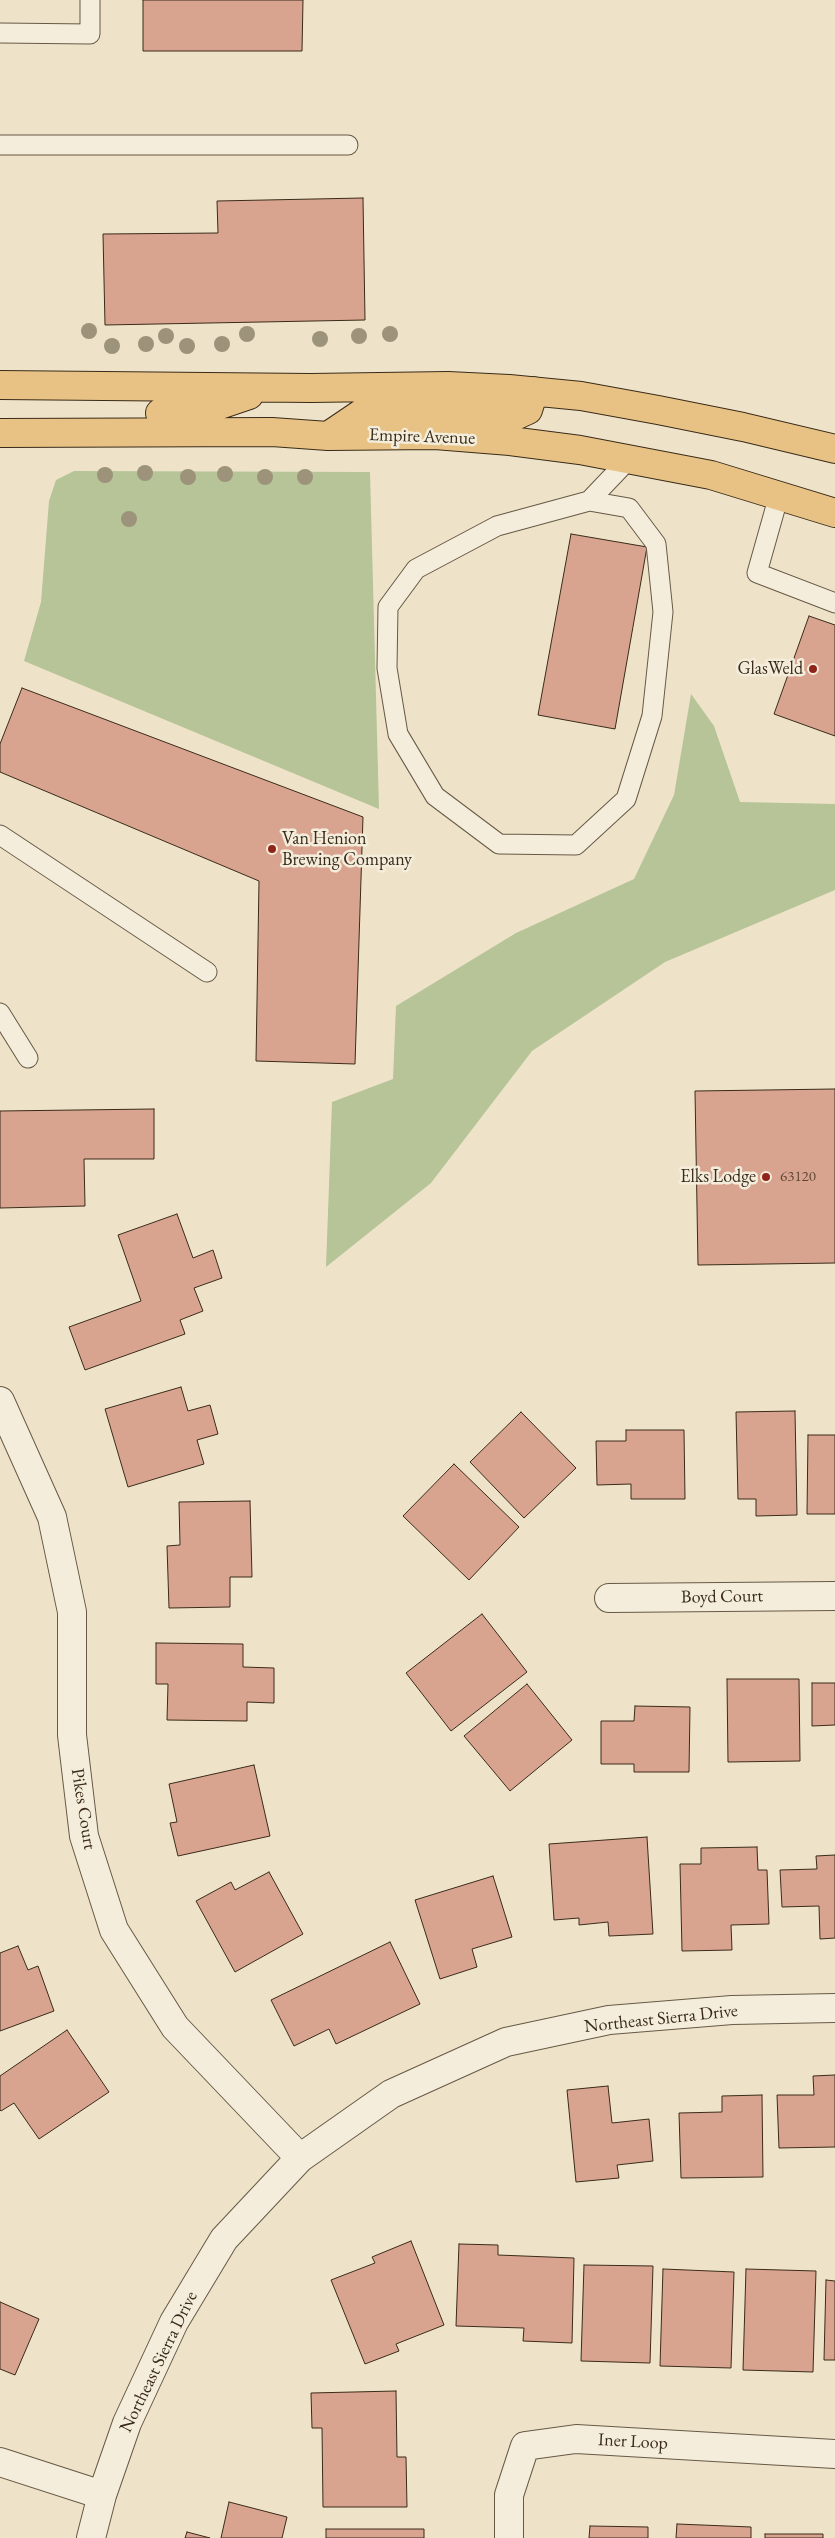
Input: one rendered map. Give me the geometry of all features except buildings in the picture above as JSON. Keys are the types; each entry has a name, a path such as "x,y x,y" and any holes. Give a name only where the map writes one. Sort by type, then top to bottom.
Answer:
{"highway":[{"path":"0,385 269,388 448,386 534,391 581,396 658,410 743,427 835,449"},
{"path":"0,432 43,414 196,413 269,388"},
{"path":"328,436 362,413 444,413 515,416 528,410 534,391"},
{"name":"Empire Avenue","path":"0,432 272,432 328,436 435,435 510,441 629,459 710,476 835,513"}],"street":[{"name":"Pikes Court","path":"0,1401 52,1517 72,1612 72,1735 84,1836 114,1930 175,2026 300,2158"},
{"name":"Boyd Court","path":"609,1598 835,1596"},
{"name":"Northeast Sierra Drive","path":"91,2538 102,2494 127,2422 174,2322 224,2240 300,2158 391,2094 506,2042 609,2020 732,2010 835,2008"},
{"name":"Iner Loop","path":"509,2538 509,2494 525,2446 576,2439 835,2454"},
{"path":"0,2462 102,2494"}],"lane":[{"path":"0,33 90,34 90,0"},
{"path":"0,145 348,145"},
{"path":"589,501 629,508 656,544 664,612 652,716 626,799 576,845 498,844 435,796 398,734 387,668 388,607 416,569 497,526 589,501 629,459"},
{"path":"779,495 757,573 835,603"},
{"path":"0,835 207,972"},
{"path":"0,1013 28,1058"}],"green space":[{"path":"74,471 370,472 379,809 24,661 41,602 49,501 56,480"},
{"path":"691,694 714,726 740,802 835,804 835,890 665,962 532,1051 431,1183 326,1267 332,1102 393,1079 396,1006 516,933 634,879 674,795"}],"place":[{"name":"GlasWeld","path":"813,669"},
{"name":"Van Henion Brewing Company","path":"272,849"},
{"name":"Elks Lodge","path":"766,1177"}]}
